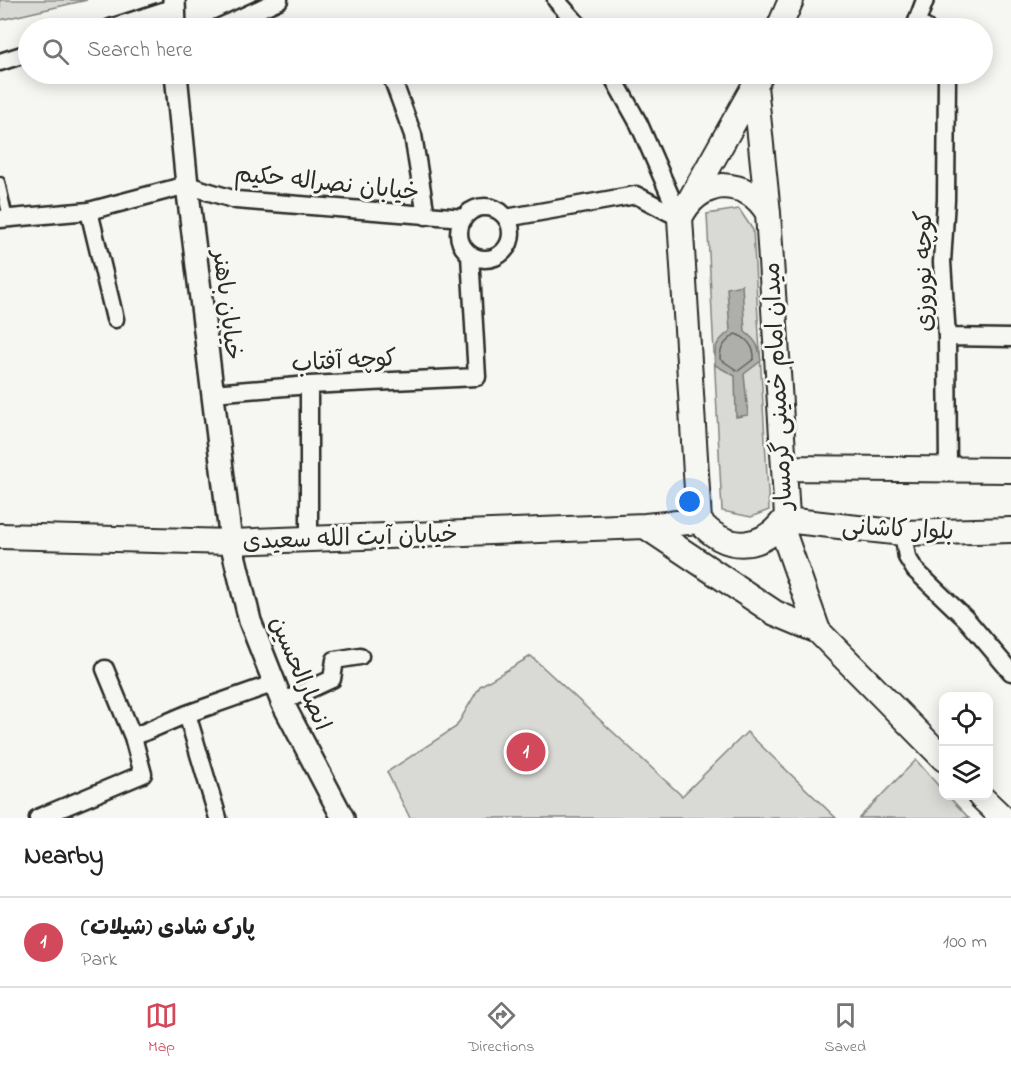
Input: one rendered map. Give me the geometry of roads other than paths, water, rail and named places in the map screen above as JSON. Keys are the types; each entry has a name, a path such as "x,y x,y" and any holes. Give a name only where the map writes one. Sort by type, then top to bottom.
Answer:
{"main road":[{"path":"783,18 791,0"},
{"path":"699,521 683,213 756,84"},
{"name":"میدان امام خمینی گرمسار","path":"699,521 717,537 739,544 762,540 783,523 787,516 758,84"},
{"path":"683,213 701,192 711,188 734,186 754,195 768,213"},
{"path":"785,468 1011,470"},
{"name":"خیابان آیت الله سعیدی","path":"0,536 231,542 645,526 699,521"},
{"path":"783,523 818,631"},
{"name":"بلوار کاشانی","path":"783,523 903,533 1011,530"},
{"path":"645,526 775,614 818,631 939,754"},
{"path":"985,800 1003,818"}],"street":[{"path":"240,18 279,0"},
{"path":"556,0 572,18"},
{"path":"918,18 925,0"},
{"path":"137,18 175,4"},
{"path":"0,62 18,56"},
{"name":"خیابان باهنر","path":"178,84 187,185 231,542"},
{"path":"394,84 413,135 426,216"},
{"path":"617,84 683,213"},
{"name":"کوچه نوروزی","path":"946,84 946,200 942,262 947,338 948,469"},
{"path":"4,219 89,211 187,185"},
{"name":"خیابان نصراله حکیم","path":"187,185 236,200 464,218"},
{"path":"506,218 636,195 683,213"},
{"path":"484,207 500,212 506,218 511,233 507,249 501,255 486,260 470,255 460,242 460,226 464,218 476,209 484,207"},
{"path":"89,211 115,319"},
{"name":"کوچه آفتاب","path":"213,393 309,385 477,377 470,255"},
{"path":"947,338 1011,338"},
{"path":"309,385 309,539"},
{"path":"903,533 907,557 915,570 967,620 1011,672"},
{"name":"انصارالحسین","path":"231,542 250,621 279,693 343,818"},
{"path":"133,737 187,714 332,679 335,660 360,656"},
{"path":"38,818 65,813 144,774 133,737 105,669"},
{"path":"187,714 218,818"}],"lane":[{"path":"0,182 4,219"}],"water":[{"path":"742,285 745,332 757,345 761,361 744,374 748,415 736,417 735,376 715,365 715,353 719,342 730,331 727,288"}],"place":[{"name":"پارک شادی (شیلات)","path":"526,752"}]}
